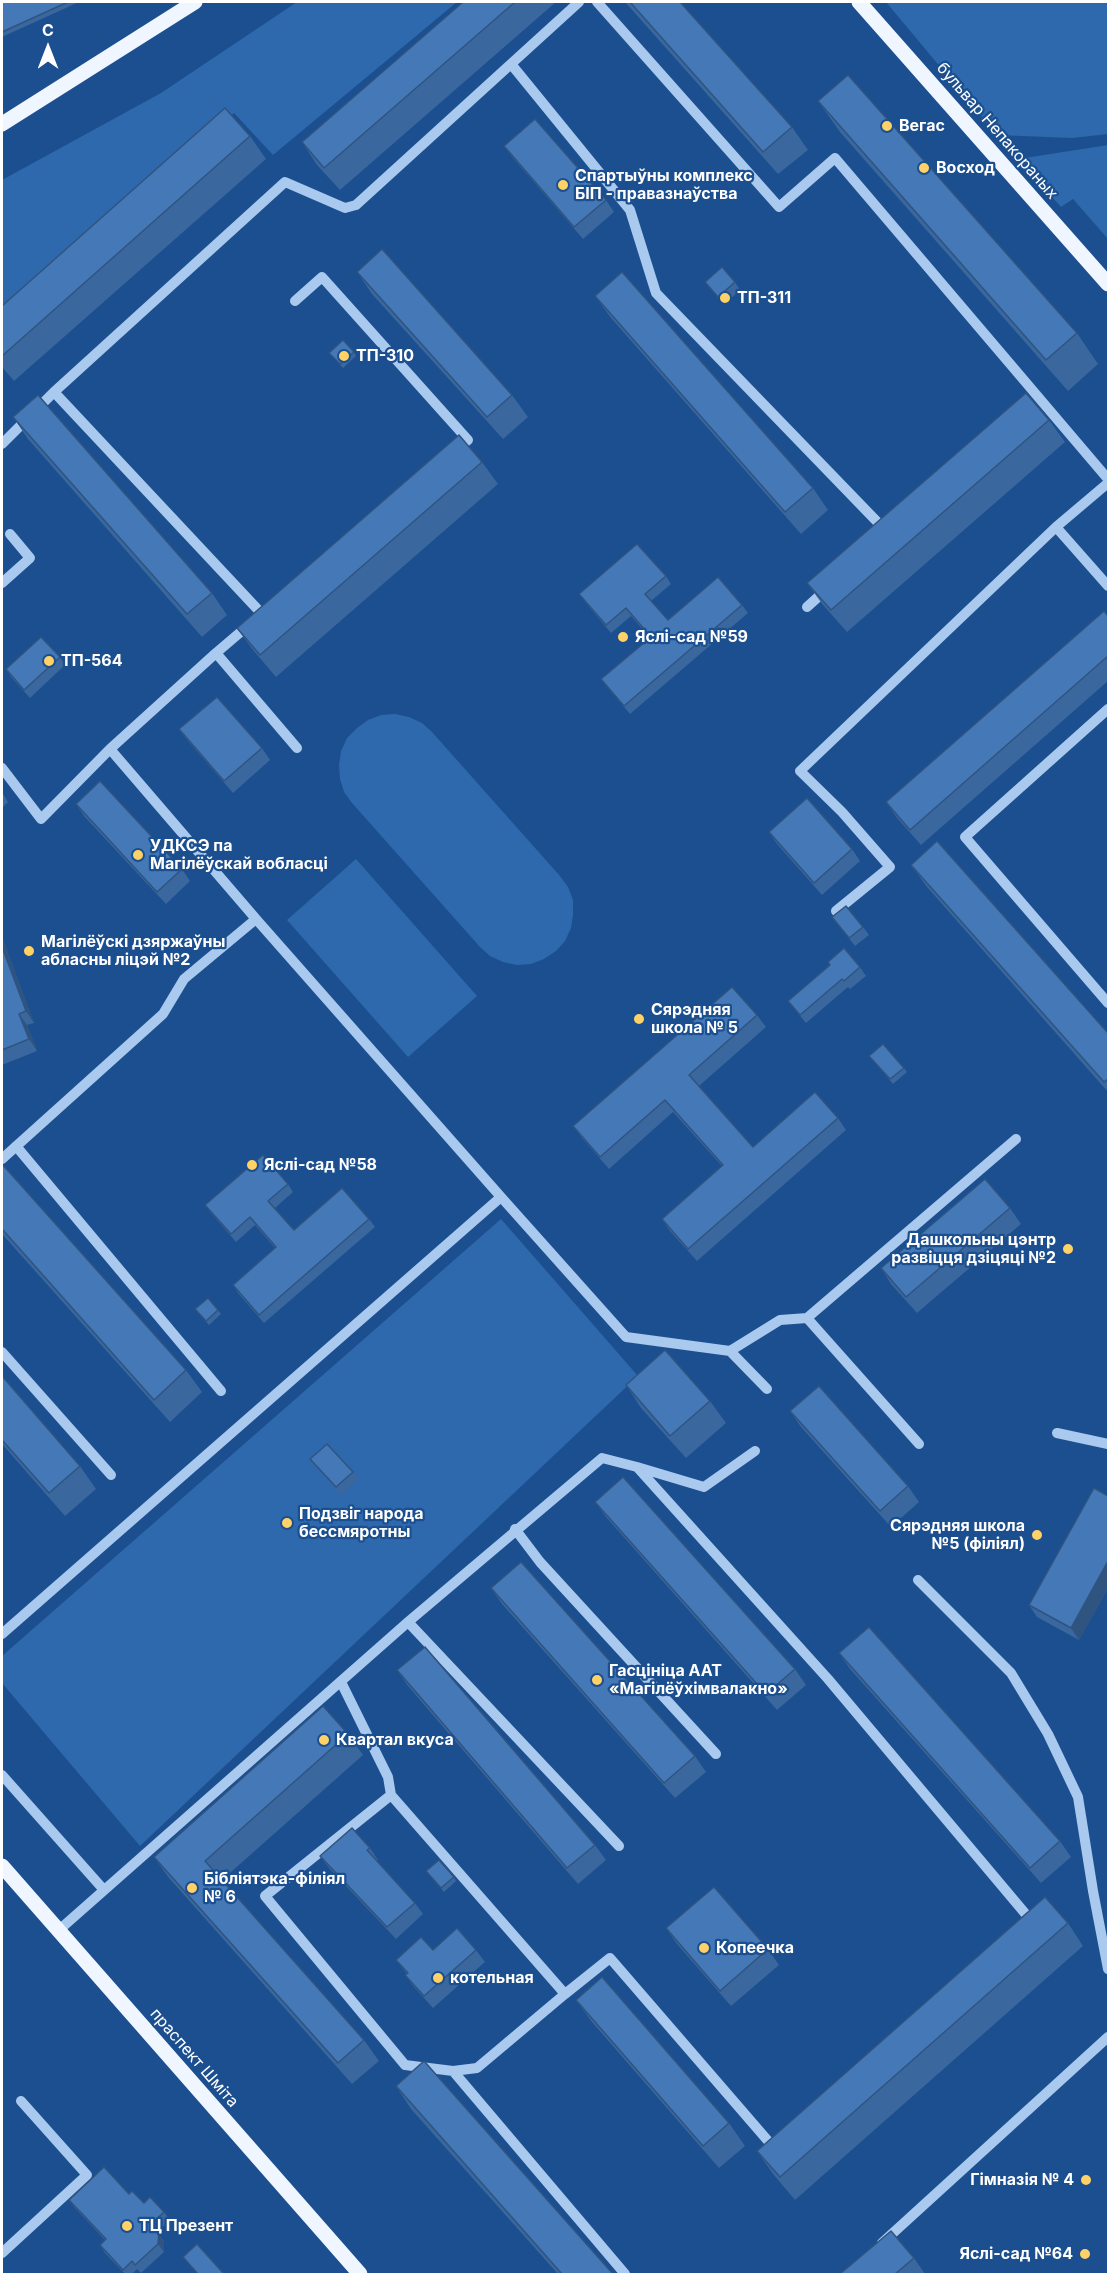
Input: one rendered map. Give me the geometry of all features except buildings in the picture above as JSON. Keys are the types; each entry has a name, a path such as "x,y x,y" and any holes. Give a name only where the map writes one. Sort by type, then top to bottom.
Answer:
{"main road":[{"path":"2,124 195,2"},
{"name":"бульвар Непакораных","path":"859,2 1108,284"},
{"name":"праспект Шміта","path":"2,1866 360,2274"}],"lane":[{"path":"2,444 54,392 285,182 345,208 356,205 579,2"},
{"path":"597,2 779,207 835,158 1034,401 1108,479"},
{"path":"511,64 630,210 656,293 887,532"},
{"path":"295,301 322,278 468,440 450,455"},
{"path":"54,392 262,614"},
{"path":"836,911 890,867 842,812 800,771 1056,527 1108,483"},
{"path":"1056,527 1108,586"},
{"path":"2,583 30,558 10,534"},
{"path":"807,607 839,577"},
{"path":"2,768 41,819 110,749 216,653 271,607"},
{"path":"216,653 297,748"},
{"path":"1108,709 965,837 1108,1003"},
{"path":"110,749 256,919 626,1337 730,1352 767,1389"},
{"path":"2,1159 163,1014 184,979 256,919"},
{"path":"730,1352 780,1320 807,1318 1016,1139"},
{"path":"16,1146 221,1391"},
{"path":"2,1634 501,1197"},
{"path":"807,1318 919,1444"},
{"path":"2,1353 111,1475"},
{"path":"1058,1433 1108,1444"},
{"path":"59,1930 408,1622 515,1529 602,1458 704,1486 755,1451"},
{"path":"637,1467 828,1679 1034,1924 1025,1932"},
{"path":"515,1529 540,1562 716,1754"},
{"path":"918,1580 1011,1673 1048,1734 1078,1797 1108,1969"},
{"path":"408,1622 619,1846"},
{"path":"341,1682 388,1777 391,1795 565,1994"},
{"path":"2,1775 104,1890"},
{"path":"391,1795 265,1896 405,2065 453,2071 477,2068 610,1958 775,2150 784,2142"},
{"path":"870,2254 1108,2037"},
{"path":"453,2071 625,2274"},
{"path":"2,2253 87,2175 21,2101"}],"shaded area":[{"path":"297,2 457,2 273,155 234,113 2,315 2,180 161,93"},
{"path":"886,2 1108,2 1108,134 1072,138 997,135"},
{"path":"1108,145 1108,239 1073,199 1061,207 1018,159"},
{"path":"395,714 422,723 432,732 568,887 573,900 571,928 565,941 544,959 531,964 517,965 490,956 344,792 339,765 341,751 347,738 368,720 381,715"},
{"path":"356,859 477,996 408,1057 287,920"},
{"path":"501,1219 638,1376 140,1846 2,1683 2,1656"}],"place":[{"name":"Вегас","path":"887,126"},
{"name":"Восход","path":"924,168"},
{"name":"Спартыўны комплекс БІП - правазнаўства","path":"563,185"},
{"name":"ТП-311","path":"725,298"},
{"name":"ТП-310","path":"344,356"},
{"name":"Яслі-сад №59","path":"623,637"},
{"name":"ТП-564","path":"49,661"},
{"name":"УДКСЭ па Магілёўскай вобласці","path":"138,855"},
{"name":"Магілёўскі дзяржаўны абласны ліцэй №2","path":"29,951"},
{"name":"Сярэдняя школа № 5","path":"639,1019"},
{"name":"Яслі-сад №58","path":"252,1165"},
{"name":"Дашкольны цэнтр развіцця дзіцяці №2","path":"1068,1249"},
{"name":"Подзвіг народа бессмяротны","path":"287,1523"},
{"name":"Сярэдняя школа №5 (філіял)","path":"1037,1535"},
{"name":"Гасцініца ААТ «Магілёўхімвалакно»","path":"597,1680"},
{"name":"Квартал вкуса","path":"324,1740"},
{"name":"Бібліятэка-філіял № 6","path":"192,1888"},
{"name":"Копеечка","path":"704,1948"},
{"name":"котельная","path":"438,1978"},
{"name":"Гімназія № 4","path":"1086,2180"},
{"name":"ТЦ Презент","path":"127,2226"},
{"name":"Яслі-сад №64","path":"1085,2254"}]}
